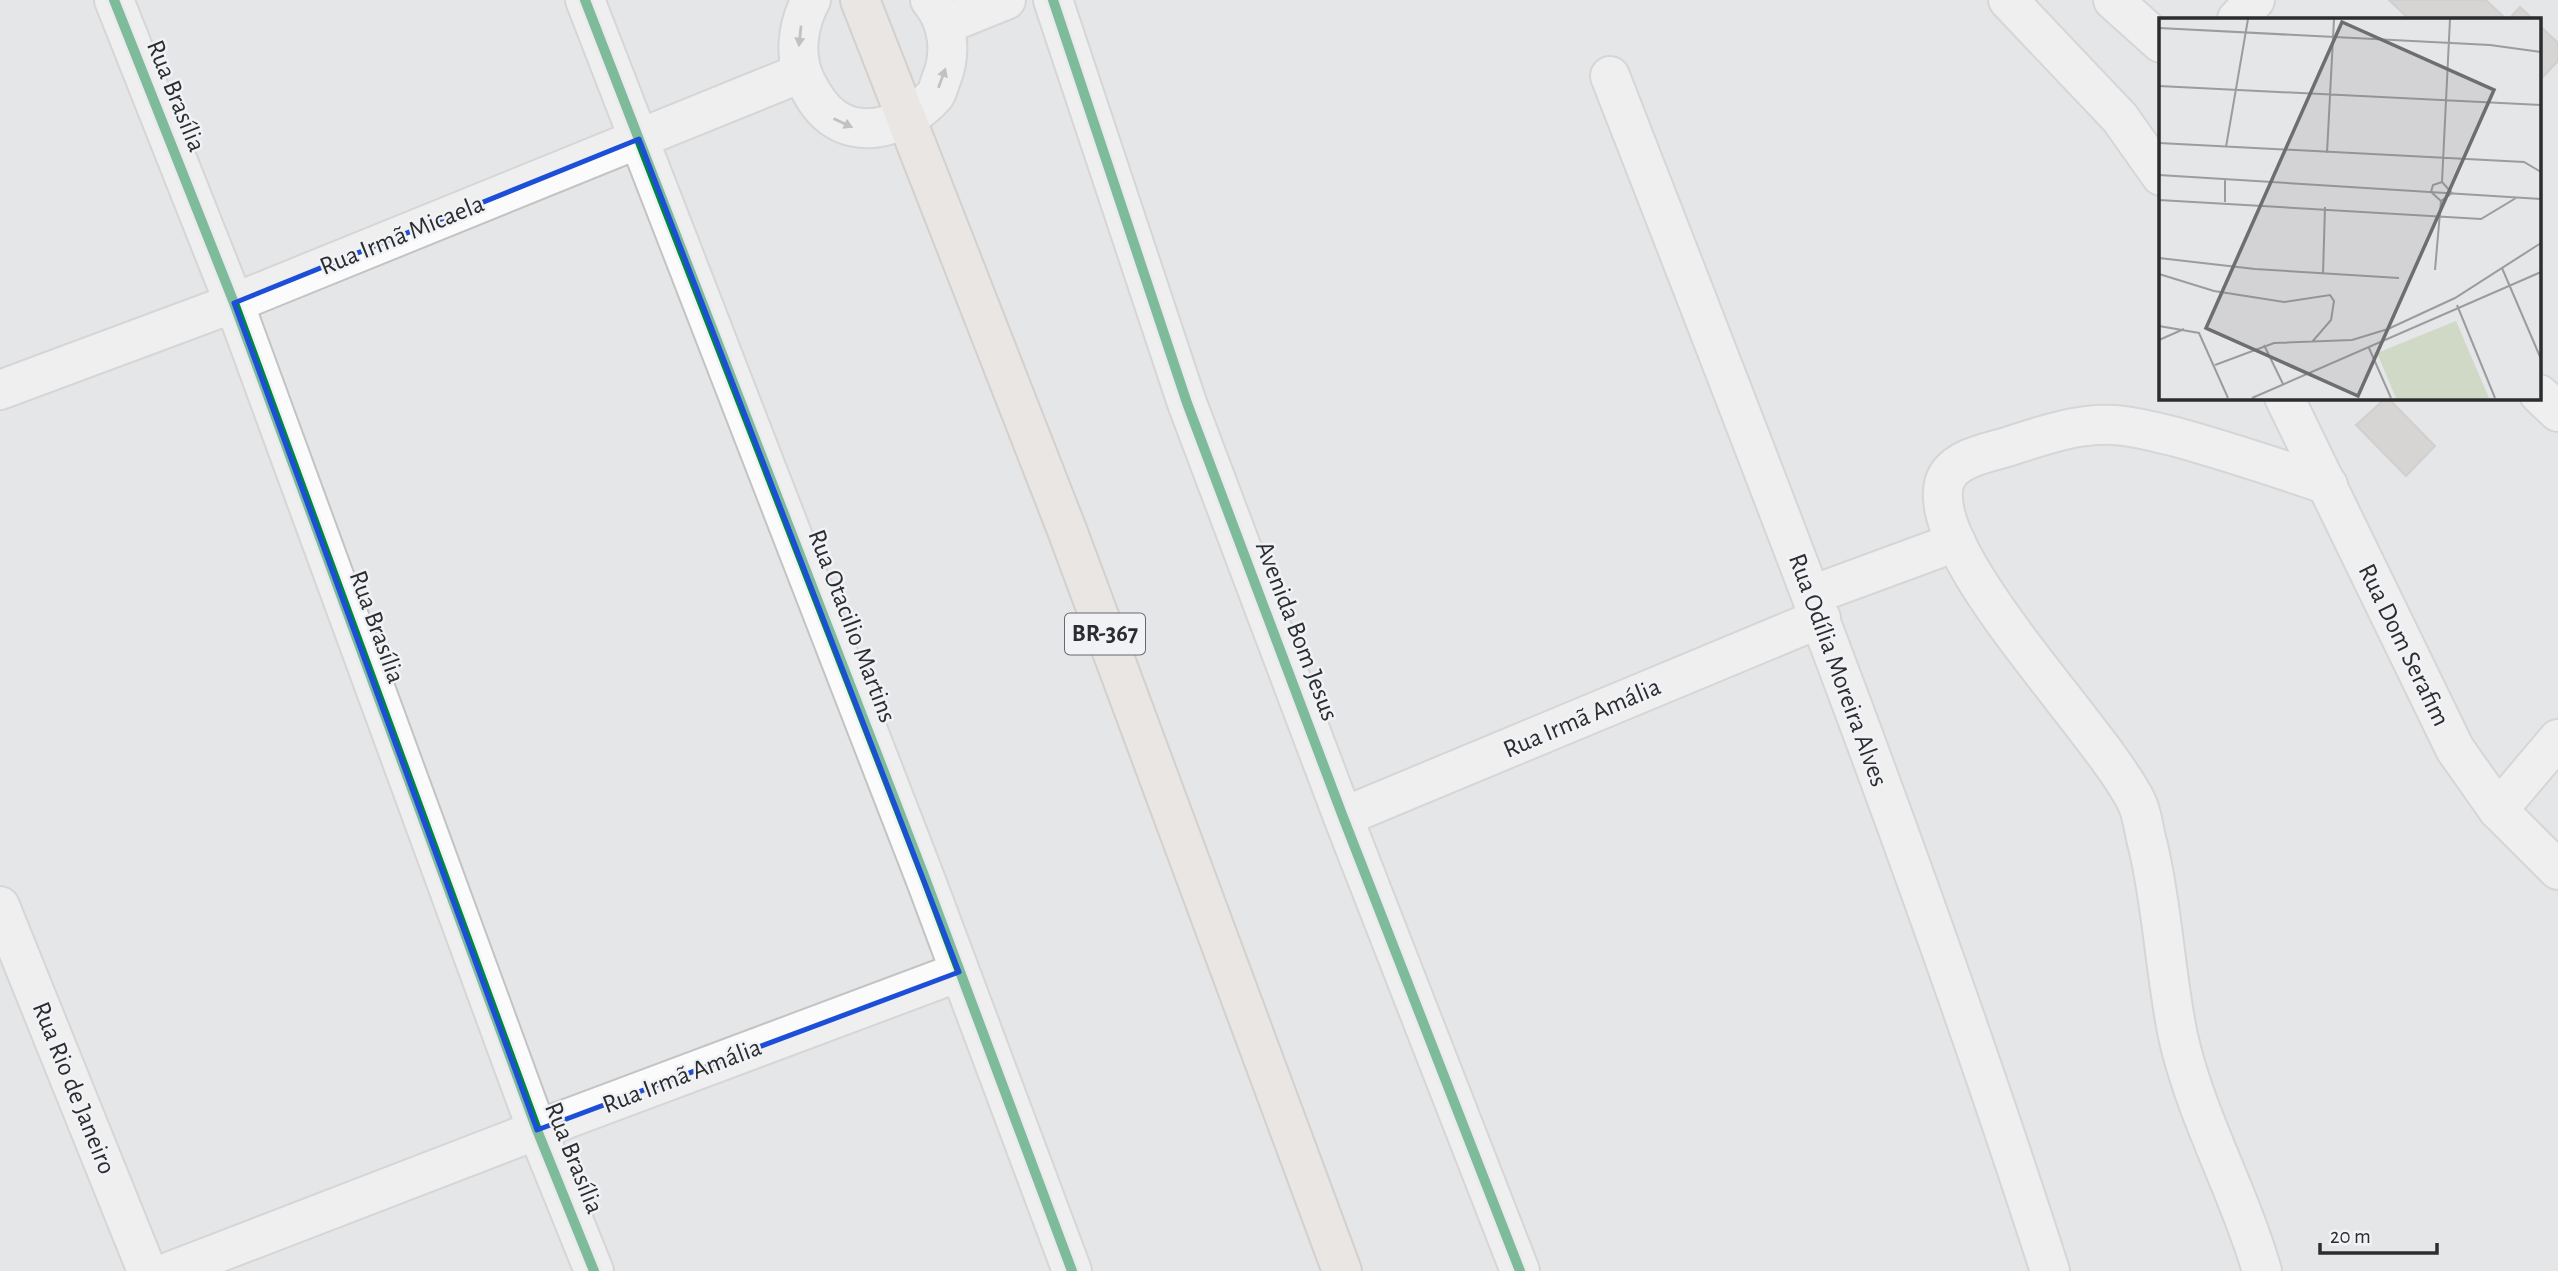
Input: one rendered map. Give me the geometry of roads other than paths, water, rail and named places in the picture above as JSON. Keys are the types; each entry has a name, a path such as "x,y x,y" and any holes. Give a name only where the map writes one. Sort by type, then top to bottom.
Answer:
{"highway":[{"name":"BR-367","path":"860,0 1067,530 1342,1271"}],"street":[{"name":"Rua Brasília","path":"114,0 234,303 537,1130 594,1271"},
{"name":"Rua Otacilio Martins","path":"585,0 925,878 1072,1271"},
{"path":"811,0 803,14 798,38 801,73 816,102 834,119 853,128 877,128 908,118 936,93 949,50 937,13 1006,0"},
{"name":"Avenida Bom Jesus","path":"1053,0 1187,403 1343,817 1520,1271"},
{"path":"2008,0 2120,118 2159,173"},
{"path":"2113,0 2159,41"},
{"path":"2238,18 2255,0"},
{"name":"Rua Irmã Micaela","path":"0,390 234,303 801,73"},
{"name":"Rua Odília Moreira Alves","path":"1610,76 1816,606 1998,1110 2050,1271"},
{"path":"2540,395 2558,412"},
{"name":"Rua Dom Serafim","path":"2285,399 2455,750 2498,810 2558,870"},
{"path":"2262,1271 2178,1038 2156,881 2137,804 2093,734 1984,595 1956,542 1943,503 1944,482 1958,465 1973,457 2067,428 2112,425 2206,445 2328,485"},
{"name":"Rua Irmã Amália","path":"1343,817 1956,542"},
{"path":"2498,810 2558,739"},
{"name":"Rua Rio de Janeiro","path":"0,906 147,1271"},
{"name":"Rua Irmã Amália","path":"171,1271 959,972"}]}
